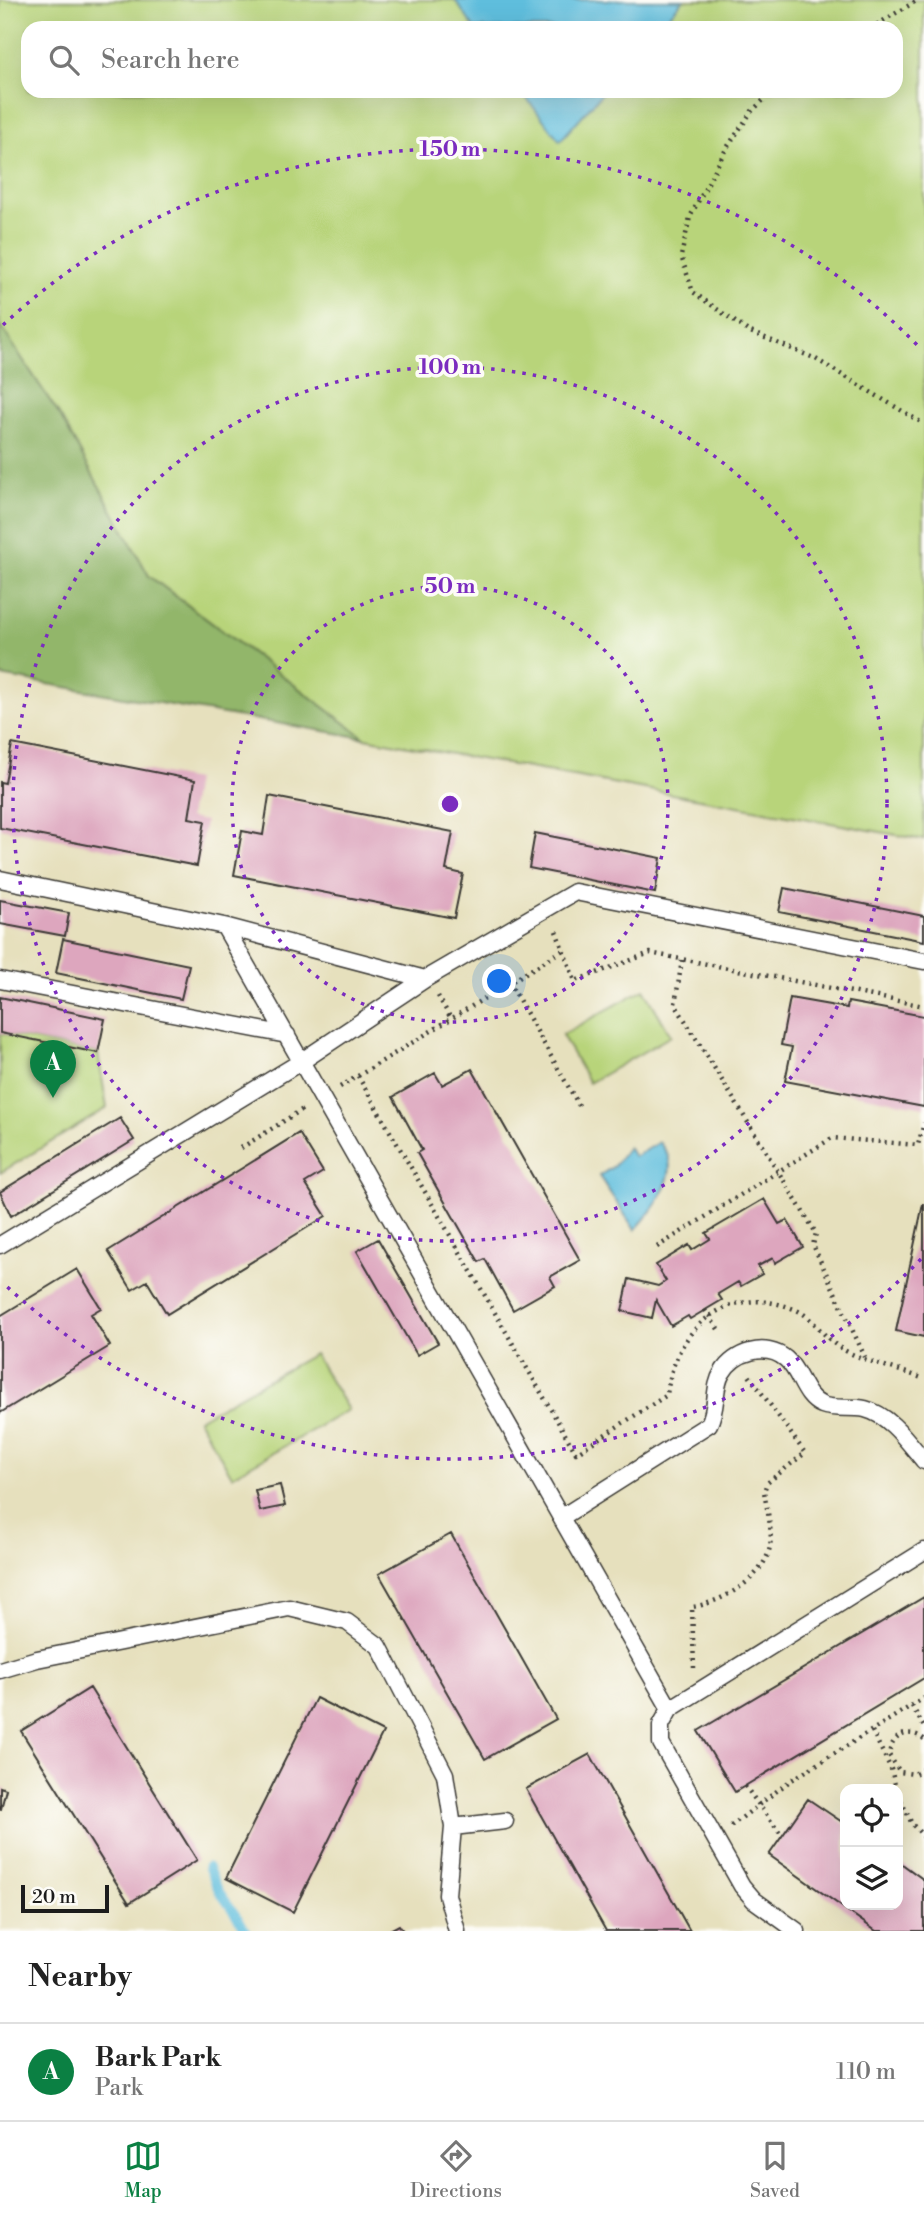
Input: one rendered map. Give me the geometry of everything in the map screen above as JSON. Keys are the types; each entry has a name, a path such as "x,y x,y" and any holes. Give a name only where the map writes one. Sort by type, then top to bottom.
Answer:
{"lane":[{"path":"0,879 224,926 425,979"},
{"path":"0,1245 302,1061 425,979 575,892 924,961"},
{"path":"224,926 670,1709"},
{"path":"0,980 287,1035"},
{"path":"562,1517 709,1423 716,1410 720,1376 730,1361 748,1351 768,1352 786,1359 811,1397 823,1405 867,1409 883,1418 901,1432 924,1461"},
{"path":"797,1931 754,1900 735,1874 661,1743 661,1725 670,1709 924,1551"},
{"path":"0,1670 37,1659 289,1608 347,1622 379,1646 445,1774 453,1827 447,1895 457,1931"},
{"path":"453,1827 505,1821"}],"path":[{"path":"884,21 918,0"},
{"path":"766,98 752,111 726,149 690,217 681,256 693,292 748,331 814,358 924,424"},
{"path":"556,931 575,981 650,953 924,1006"},
{"path":"337,1089 450,1017 563,950"},
{"path":"682,960 674,1004 816,1233 813,1245 864,1357"},
{"path":"509,982 581,1109"},
{"path":"438,996 450,1017"},
{"path":"358,1076 576,1453 667,1395 669,1371 677,1350 707,1313 736,1305 764,1301 796,1309 820,1327 838,1346 924,1378"},
{"path":"241,1148 304,1109"},
{"path":"657,1247 832,1139 918,1145 924,1122"},
{"path":"707,1313 720,1332"},
{"path":"694,1668 692,1607 726,1598 761,1566 771,1544 764,1490 767,1483 805,1453 748,1374"},
{"path":"731,1827 790,1781 924,1698"},
{"path":"912,1706 924,1727"},
{"path":"872,1731 893,1768 907,1774 924,1769"},
{"path":"896,1784 889,1755 897,1738 909,1733 924,1739"},
{"path":"745,1786 782,1836"},
{"path":"903,1805 912,1824 924,1837"}],"green space":[{"path":"0,0 924,0 924,840 365,738 149,576 60,416 0,325"},
{"path":"0,325 60,416 149,576 365,738 0,676"},
{"path":"644,989 671,1036 589,1083 562,1035"},
{"path":"0,1033 98,1053 107,1108 0,1173"},
{"path":"314,1354 348,1410 232,1476 198,1419"}],"water":[{"path":"455,0 683,0 665,21 469,21"},
{"path":"526,98 598,98 560,141"},
{"path":"659,1142 668,1156 669,1175 654,1206 635,1230 599,1176 614,1166 628,1147 634,1157"}],"building":[{"path":"12,744 195,780 189,818 205,821 197,866 0,828 0,782 5,783"},
{"path":"269,796 453,832 446,870 463,874 454,918 234,875 242,831 263,835"},
{"path":"535,833 661,858 655,893 529,868"},
{"path":"784,888 924,916 924,941 779,912"},
{"path":"0,900 69,913 65,936 0,924"},
{"path":"63,939 189,965 181,999 56,973"},
{"path":"0,997 105,1019 98,1053 0,1033"},
{"path":"790,998 847,1008 848,1002 924,1016 924,1107 785,1081 792,1047 781,1045"},
{"path":"472,1069 580,1260 550,1277 555,1286 513,1310 485,1259 479,1262 417,1153 422,1150 393,1097 435,1073 442,1085"},
{"path":"120,1118 134,1140 11,1216 0,1192"},
{"path":"299,1133 323,1172 305,1183 326,1216 167,1314 147,1281 132,1290 108,1251"},
{"path":"764,1199 779,1224 787,1220 803,1247 775,1263 773,1258 758,1266 762,1274 741,1286 738,1282 718,1294 722,1300 690,1319 688,1316 671,1326 656,1300 652,1318 622,1311 629,1279 658,1286 666,1281 656,1265 689,1245 692,1250 710,1239 706,1233"},
{"path":"924,1204 924,1337 896,1331"},
{"path":"378,1239 438,1343 417,1355 357,1251"},
{"path":"77,1269 101,1308 91,1314 110,1346 0,1413 0,1316"},
{"path":"280,1485 285,1506 260,1511 255,1490"},
{"path":"451,1534 556,1719 485,1759 379,1574"},
{"path":"924,1597 924,1678 735,1792 698,1731"},
{"path":"90,1688 197,1860 129,1903 21,1731"},
{"path":"316,1698 383,1732 293,1912 226,1878"},
{"path":"590,1754 690,1931 606,1931 526,1789"},
{"path":"0,1787 6,1789 1,1809 0,1809"},
{"path":"808,1799 840,1821 840,1905 769,1855"},
{"path":"903,1865 924,1880 924,1931 876,1931 846,1910 903,1910"},
{"path":"399,1925 403,1931 388,1931"}],"waterway":[{"path":"208,1867 219,1891 247,1931"}],"place":[{"name":"Bark Park","path":"53,1098"}]}
